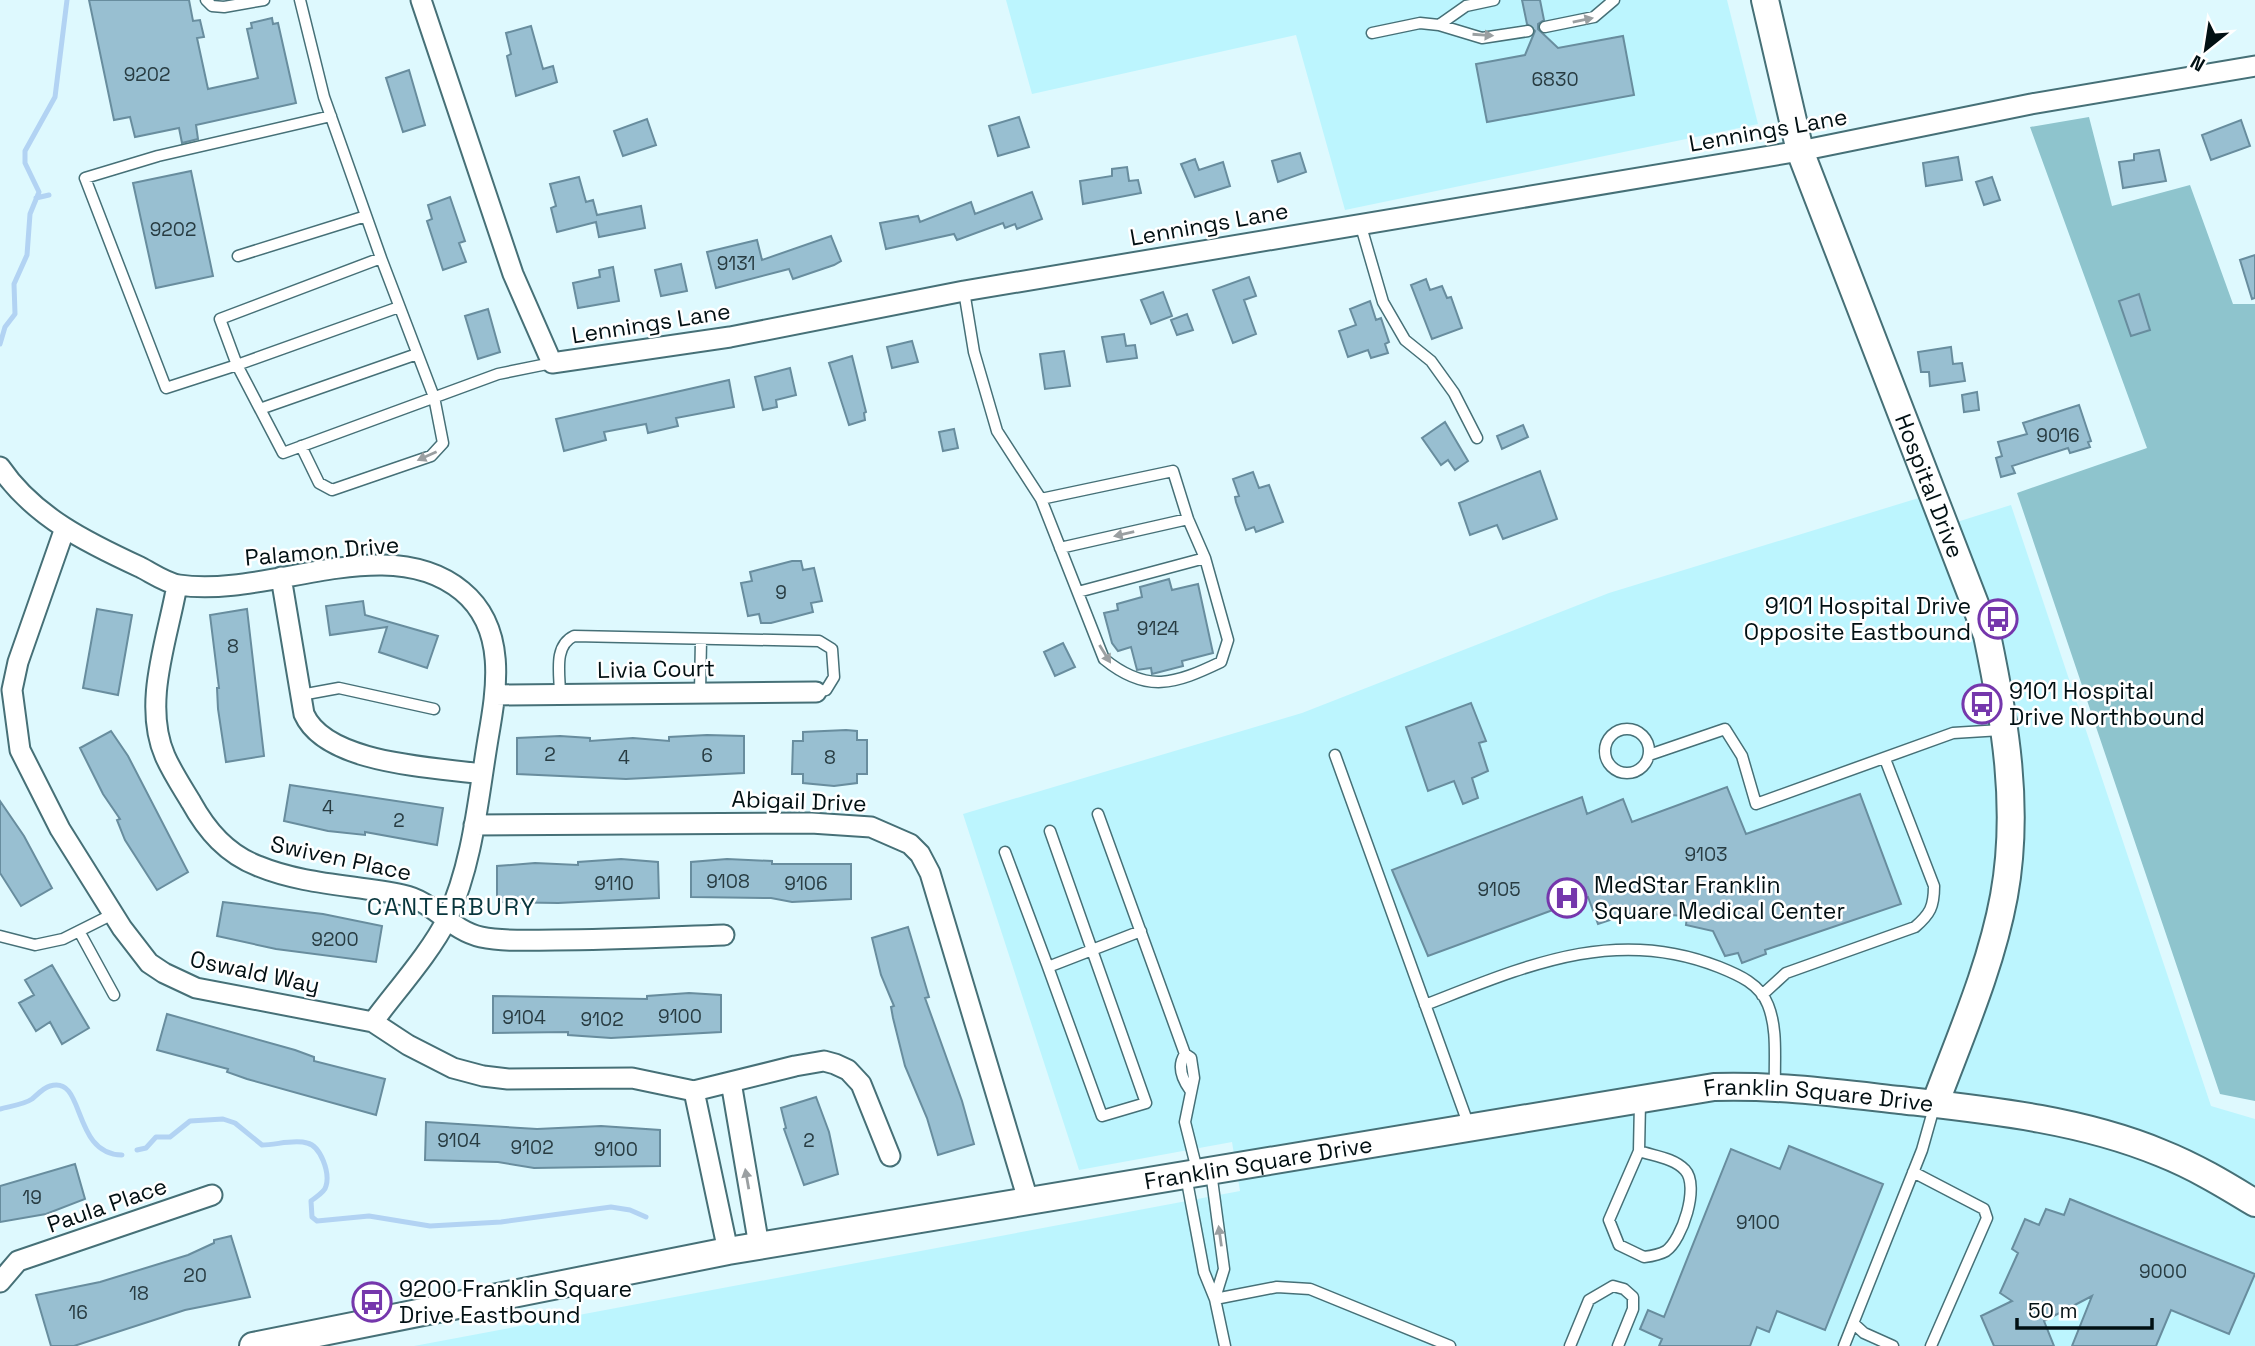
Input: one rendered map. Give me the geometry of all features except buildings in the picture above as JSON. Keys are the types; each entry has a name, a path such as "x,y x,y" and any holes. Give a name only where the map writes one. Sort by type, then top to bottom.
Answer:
{"street":[{"name":"Lennings Lane","path":"421,0 513,274 552,363 730,337 964,291 1800,151 2031,104 2255,66"},
{"name":"Hospital Drive","path":"1765,0 1800,151 1987,635 2005,730 2011,819 2004,895 1992,942 1935,1104"},
{"name":"Palamon Drive","path":"0,467 22,493 65,528 89,544 177,585 206,585 364,567 406,565 442,578 468,597 489,628 495,657 496,695 461,885 446,922 373,1022"},
{"name":"Oswald Way","path":"65,528 18,662 12,690 20,750 30,775 113,914 149,963 181,984 373,1022 408,1045 453,1068 482,1076 509,1079 632,1079 694,1091 824,1061 848,1070 861,1084 890,1156"},
{"path":"281,577 301,695 310,727 341,748 399,761 482,774"},
{"name":"Swiven Place","path":"177,585 159,672 158,723 165,755 213,837 230,852 258,866 300,879 406,895 430,907 446,922 480,937 497,939 724,935"},
{"name":"Livia Court","path":"496,695 816,692"},
{"name":"Abigail Drive","path":"474,825 811,823 871,827 894,834 909,844 920,854 930,873 1028,1200"},
{"path":"731,1082 759,1246"},
{"name":"Franklin Square Drive","path":"256,1346 728,1251 1714,1087 1775,1086 2022,1116 2101,1133 2159,1152 2209,1175 2255,1203"},
{"path":"694,1091 728,1251"},
{"name":"Paula Place","path":"0,1282 9,1263 212,1195"}],"lane":[{"path":"206,0 212,6 224,7 257,1"},
{"path":"300,0 331,116 434,397 443,443 431,456 332,490 319,482 301,446"},
{"path":"1439,24 1466,6 1494,0"},
{"path":"1545,27 1594,18 1614,0"},
{"path":"1372,33 1420,23 1439,24 1482,38 1528,31"},
{"path":"331,116 158,156 85,178 166,388 399,307"},
{"path":"239,256 366,216"},
{"path":"1360,223 1383,302 1405,340 1431,361 1454,393 1477,438"},
{"path":"381,258 220,318 237,365 283,453 498,374 552,363"},
{"path":"964,291 974,352 997,430 1041,499 1104,659 1123,674 1143,682 1188,678 1221,662 1228,640 1205,558 1188,519 1173,471 1041,499"},
{"path":"260,409 417,354"},
{"path":"1060,548 1188,519"},
{"path":"1079,592 1205,558"},
{"path":"559,695 560,649 564,640 574,636 819,641 832,649 834,677 826,690 816,692"},
{"path":"700,693 701,639"},
{"path":"301,695 348,689 434,709"},
{"path":"1649,755 1649,747 1642,734 1628,728 1614,731 1606,741 1604,752 1607,762 1615,770 1626,773 1637,771 1645,764 1649,755 1726,729 1742,756 1756,804 1885,760 1953,733 2005,730"},
{"path":"1335,754 1470,1128"},
{"path":"1762,995 1786,973 1915,927 1929,915 1934,904 1934,886 1885,760"},
{"path":"1098,814 1185,1054 1191,1058 1194,1078 1185,1122 1224,1269 1215,1299"},
{"path":"1005,852 1102,1116 1146,1103 1050,831"},
{"path":"0,936 35,945 63,939 113,914"},
{"path":"79,931 114,995"},
{"path":"1048,967 1141,931"},
{"path":"1425,1005 1537,962 1581,952 1626,948 1669,951 1740,976 1762,995 1768,1004 1774,1027 1775,1086"},
{"path":"1639,1151 1673,1162 1685,1171 1692,1181 1693,1194 1672,1245 1665,1251 1644,1257 1619,1245 1609,1220 1639,1151 1640,1100"},
{"path":"1844,1346 1913,1172 1935,1104"},
{"path":"1913,1172 1984,1209 1987,1218 1931,1346"},
{"path":"1198,1174 1204,1272 1215,1299 1225,1346"},
{"path":"1570,1346 1589,1300 1613,1286 1624,1289 1633,1297 1633,1309 1618,1346"},
{"path":"1215,1299 1278,1287 1310,1289 1450,1346"},
{"path":"1853,1323 1864,1333 1893,1346"}],"shaded area":[{"path":"1006,0 1727,0 1758,124 1345,210 1296,35 1032,94"},
{"path":"2089,117 2112,206 2190,185 2233,304 2255,304 2255,1101 2220,1094 2017,493 2147,448 2030,127"},
{"name":"MedStar Franklin Square Medical Center","path":"1935,493 1941,527 2011,505 2211,1106 2255,1119 2255,1346 414,1346 1240,1191 1232,1142 1079,1170 963,814 1302,713 1609,593"}],"waterway":[{"path":"0,344 5,327 15,314 14,284 27,255 30,214 39,192 25,163 25,151 55,97 67,0"},
{"path":"36,198 49,195"},
{"path":"0,1109 28,1101 47,1087 61,1086 69,1092 94,1142 106,1151 122,1155"},
{"path":"137,1150 146,1148 156,1137 170,1137 190,1121 223,1119 235,1123 262,1145 307,1143 320,1154 327,1174 325,1188 311,1201 312,1217 317,1221 369,1216 430,1226 501,1222 611,1207 630,1210 646,1217"}],"place":[{"name":"9101 Hospital Drive Opposite Eastbound","path":"1998,619"},
{"name":"9101 Hospital Drive Northbound","path":"1982,704"},
{"name":"MedStar Franklin Square Medical Center","path":"1567,898"},
{"name":"9200 Franklin Square Drive Eastbound","path":"372,1302"}],"district":[{"name":"CANTERBURY","path":"452,906"}]}
